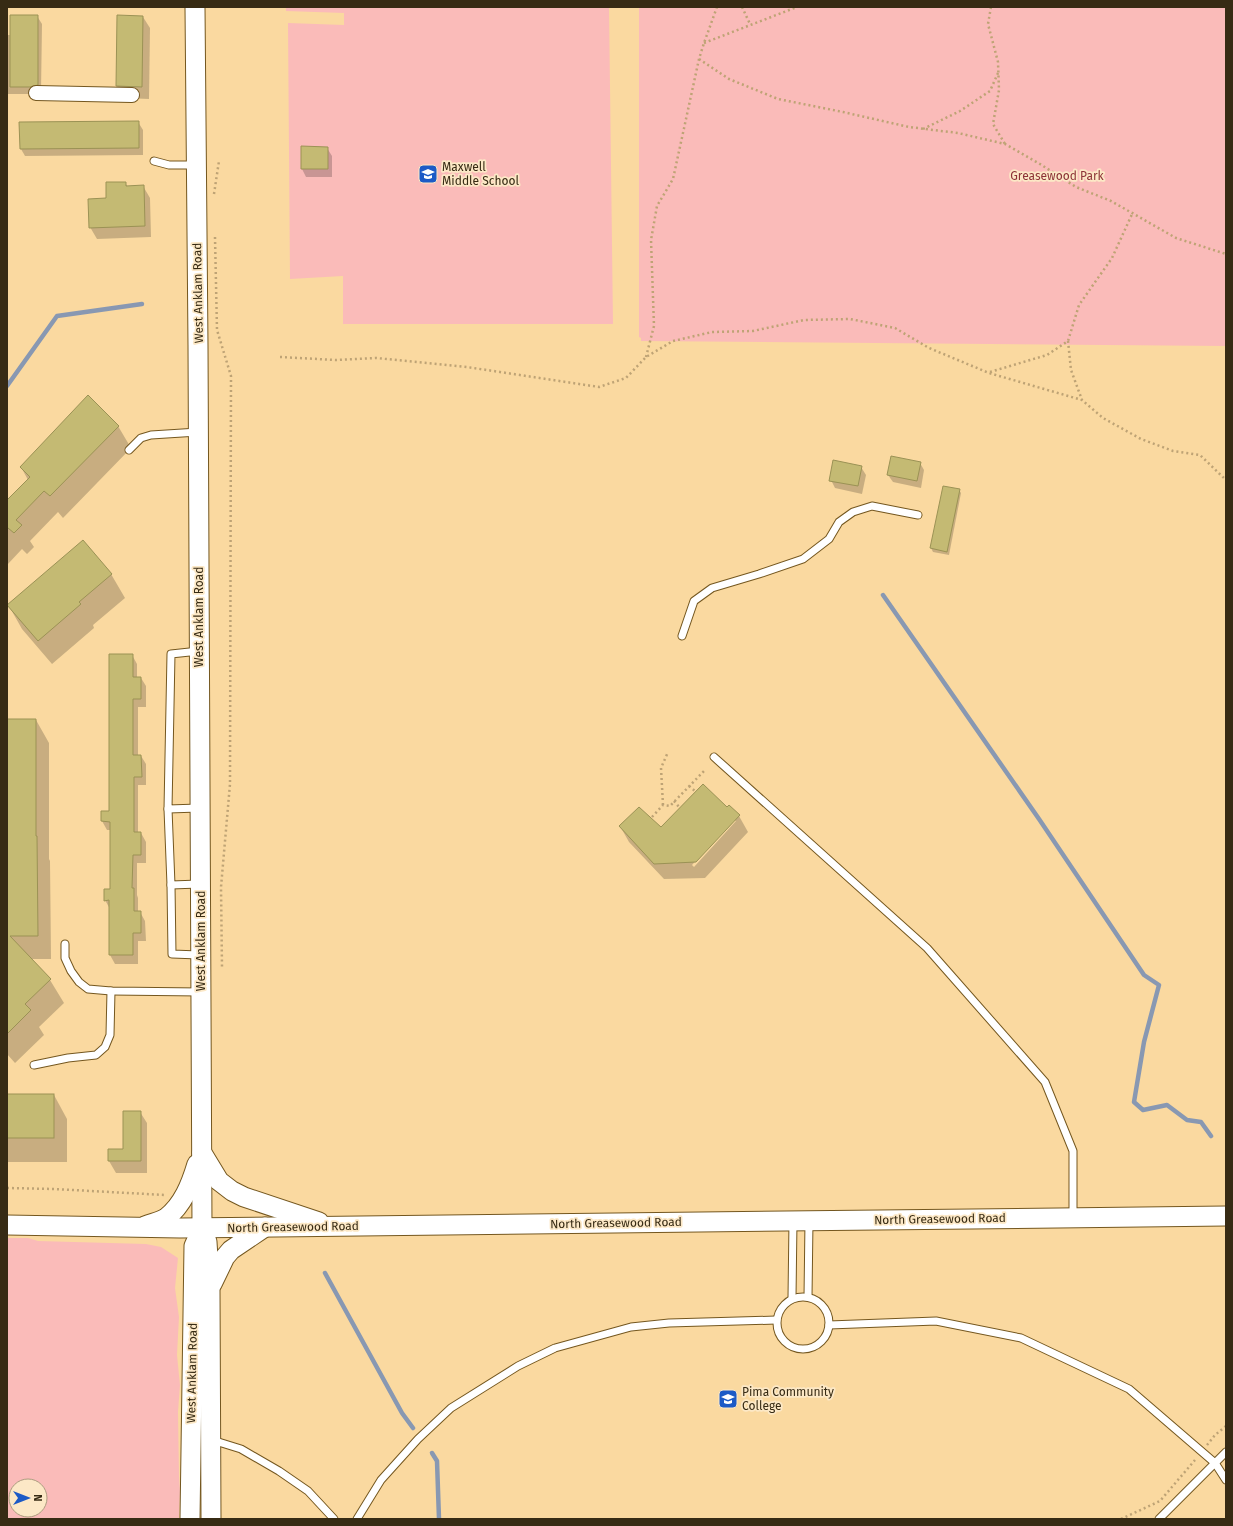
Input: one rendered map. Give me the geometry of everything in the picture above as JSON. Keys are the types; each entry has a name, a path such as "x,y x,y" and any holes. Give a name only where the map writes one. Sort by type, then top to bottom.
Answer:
{"main road":[{"name":"West Anklam Road","path":"195,7 202,1228 208,1242 210,1288 211,1519"},
{"path":"202,1152 219,1181 232,1191 244,1197 332,1226"},
{"path":"140,1228 165,1218 178,1207 191,1183 202,1152"},
{"name":"North Greasewood Road","path":"7,1225 202,1228 1226,1216"},
{"path":"210,1288 219,1267 231,1250 265,1227"},
{"name":"West Anklam Road","path":"190,1519 194,1246 202,1228"}],"street":[{"path":"36,93 132,95"}],"lane":[{"path":"154,161 169,165 196,165"},
{"path":"129,450 141,438 151,434 198,432"},
{"path":"682,636 694,601 712,588 803,560 828,539 839,522 853,512 872,506 918,515"},
{"path":"199,651 171,654 168,808 172,954 201,955"},
{"path":"714,757 927,948 1045,1082 1073,1150 1073,1217"},
{"path":"168,808 200,808"},
{"path":"171,885 200,884"},
{"path":"65,944 66,958 71,971 79,982 88,989 111,991 201,992"},
{"path":"34,1065 68,1058 96,1055 105,1046 110,1035 111,991"},
{"path":"801,1220 808,1297"},
{"path":"792,1298 801,1220"},
{"path":"800,1296 808,1297 815,1299 826,1310 829,1317 827,1333 817,1346 809,1349 792,1347 785,1343 780,1336 777,1329 776,1320 781,1307 786,1302 792,1298 800,1296"},
{"path":"357,1519 381,1480 418,1439 451,1408 518,1366 549,1351 597,1335 631,1327 669,1322 776,1320"},
{"path":"829,1325 936,1321 1021,1338 1129,1389 1214,1463 1226,1480"},
{"path":"210,1440 241,1450 279,1471 308,1491 334,1519"},
{"path":"1159,1519 1226,1452"}],"path":[{"path":"646,357 654,326 651,240 657,206 673,179 699,59 717,7"},
{"path":"742,7 750,24"},
{"path":"704,43 797,7"},
{"path":"991,7 988,24 999,70 999,90 992,124 1005,144"},
{"path":"699,59 729,79 778,99 909,127 958,133 1005,144 1040,164 1076,188 1111,201 1133,212 1176,238 1226,254"},
{"path":"922,129 960,111 990,90 999,70"},
{"path":"214,196 219,160"},
{"path":"1082,400 1071,370 1068,341 1079,305 1112,258 1133,212"},
{"path":"215,236 217,330 231,376 230,784 221,887 222,967"},
{"path":"280,357 336,360 384,359 467,367 599,387 626,378 646,357 673,341 712,332 752,330 804,320 850,319 895,328 929,348 989,373 1082,400 1103,418 1141,438 1173,451 1200,455 1226,480"},
{"path":"989,373 1047,355 1068,341"},
{"path":"652,817 663,805 661,768 668,752"},
{"path":"663,805 670,806 704,771"},
{"path":"689,786 695,791"},
{"path":"674,802 679,807"},
{"path":"7,1188 54,1188 172,1196"},
{"path":"1121,1519 1160,1501 1215,1435 1226,1426"}],"green space":[{"name":"Maxwell Middle School","path":"286,7 609,7 613,324 343,324 343,276 290,279 288,23 344,25 344,13 286,11"},
{"name":"Greasewood Park","path":"639,7 1226,7 1226,346 641,341 641,338 639,337"},
{"path":"7,1238 28,1238 38,1241 146,1244 161,1247 178,1258 175,1288 179,1317 177,1355 180,1385 178,1412 180,1491 179,1519 7,1519"}],"building":[{"path":"10,15 38,15 38,85 30,87 10,87"},
{"path":"117,15 143,16 142,87 116,86"},
{"path":"139,121 139,148 20,149 19,122"},
{"path":"301,146 328,147 328,169 301,169"},
{"path":"106,182 126,182 126,186 144,185 145,226 89,228 88,199 106,198"},
{"path":"88,395 119,426 50,496 44,491 16,520 22,525 14,533 8,528 7,529 7,500 30,477 20,467"},
{"path":"891,456 921,462 917,481 887,475"},
{"path":"833,460 862,466 858,486 829,481"},
{"path":"943,486 960,489 947,552 930,548"},
{"path":"83,540 112,574 79,602 81,604 38,641 7,605"},
{"path":"109,654 133,654 133,677 141,677 141,699 133,699 133,755 141,755 142,777 134,777 134,832 141,832 141,855 133,855 132,888 134,888 134,911 141,911 141,933 133,933 133,955 109,955 109,900 104,901 104,889 110,889 110,822 101,821 101,811 109,811"},
{"path":"7,719 36,719 38,936 10,936 51,979 25,1004 31,1010 7,1034"},
{"path":"703,784 727,807 729,805 740,815 696,862 654,864 619,826 639,807 661,827"},
{"path":"7,1094 54,1094 54,1138 7,1138"},
{"path":"123,1111 141,1111 141,1161 108,1161 108,1149 123,1149"}],"waterway":[{"path":"7,386 57,316 142,304"},
{"path":"883,595 1039,819 1144,975 1159,985 1144,1042 1134,1102 1143,1110 1167,1105 1187,1120 1201,1122 1211,1136"},
{"path":"325,1273 402,1413 413,1428"},
{"path":"432,1453 437,1461 439,1519"}],"place":[{"name":"Maxwell Middle School","path":"428,174"},
{"name":"Pima Community College","path":"728,1399"}]}
